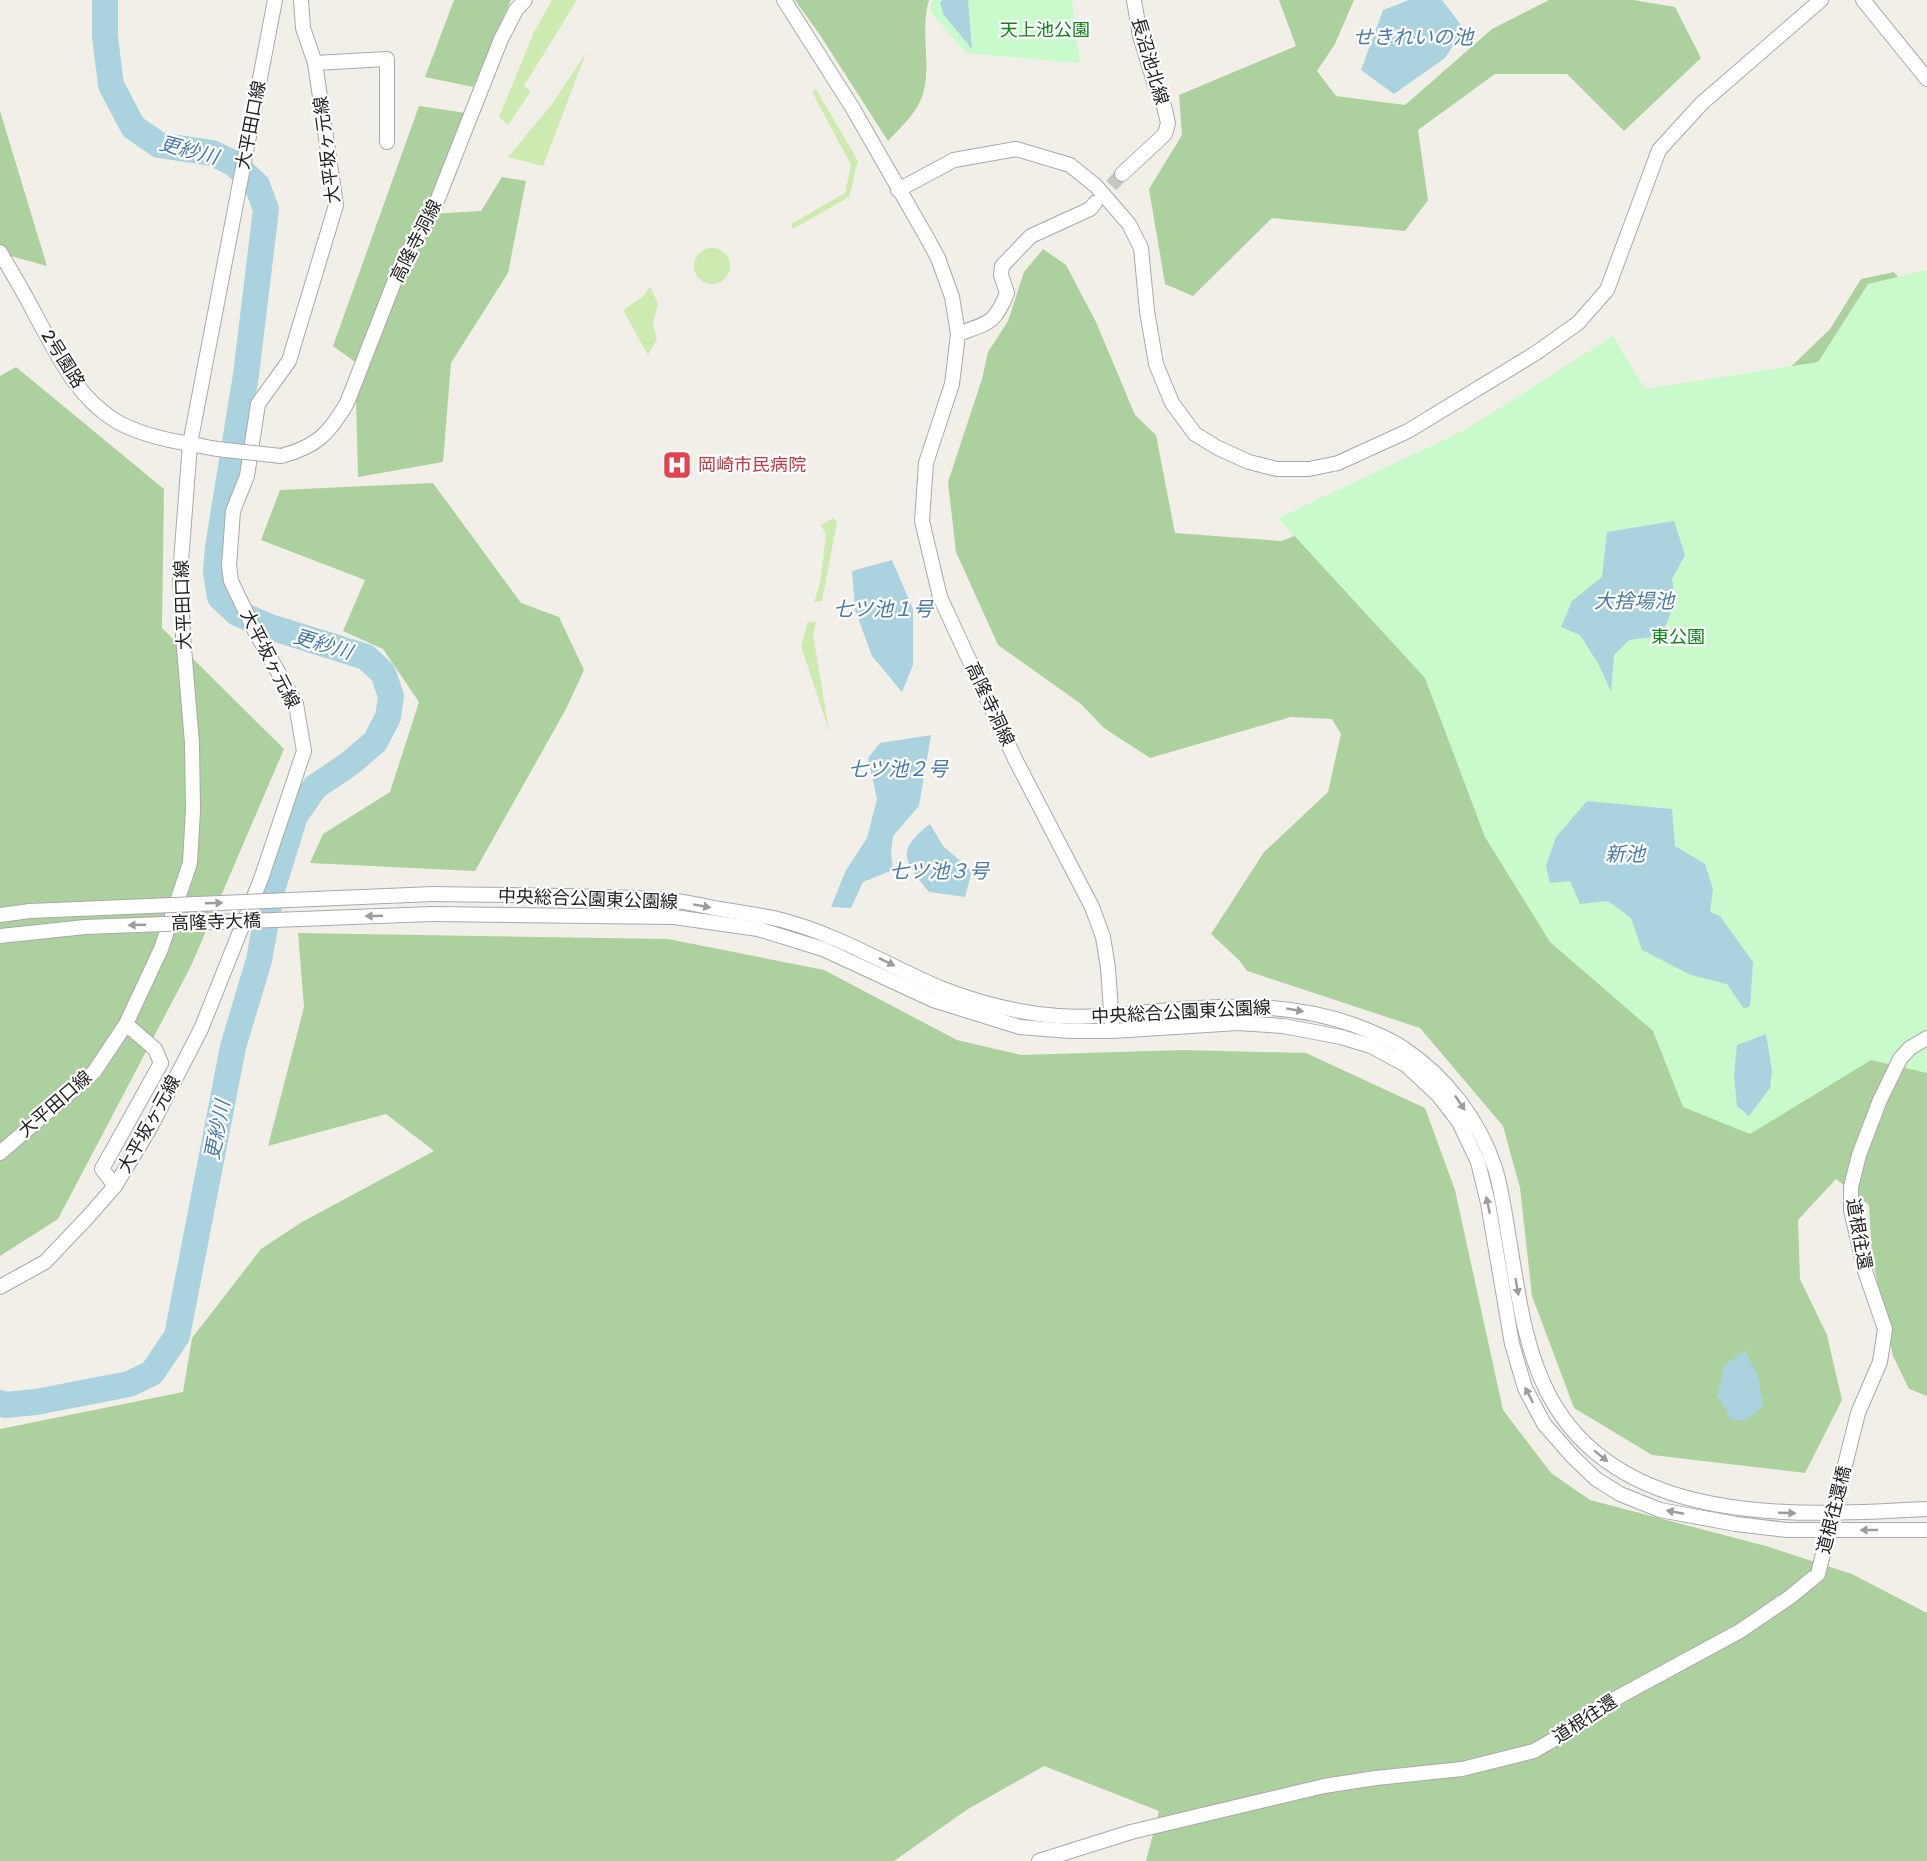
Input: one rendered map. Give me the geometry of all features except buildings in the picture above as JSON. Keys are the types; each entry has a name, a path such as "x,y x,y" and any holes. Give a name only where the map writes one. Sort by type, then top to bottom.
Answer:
{"street":[{"name":"大平田口線","path":"0,1153 94,1072 126,1024 161,949 190,863 193,810 192,743 180,575 190,444 275,0"},
{"name":"大平坂ヶ元線","path":"0,1287 45,1262 87,1218 115,1186 150,1128 201,1029 261,879 304,751 297,704 255,631 231,580 229,566 233,511 246,476 258,404 290,362 336,205 315,63 303,28 302,0"},
{"name":"高隆寺洞線","path":"281,456 301,451 321,438 335,424 347,403 402,262 435,206 501,39 516,10 525,0"},
{"path":"784,0 852,107 938,258 952,297 958,334 987,323 1000,311 1007,293 1001,275 1002,266 1031,236 1090,209 1095,203"},
{"name":"長沼池北線","path":"1122,174 1165,134 1168,123 1161,93 1154,82 1140,36 1134,0"},
{"path":"898,190 954,160 1016,148 1070,165 1096,186 1130,224 1141,248 1147,312 1156,364 1172,402 1195,434 1218,448 1249,462 1277,469 1309,469 1338,463 1408,431 1536,354 1578,322 1607,290 1659,150 1702,103 1821,0"},
{"path":"1863,0 1927,79"},
{"path":"315,63 387,59 387,142"},
{"name":"2号園路","path":"0,252 67,373 85,395 114,420 163,439 226,450 281,456"},
{"name":"高隆寺洞線","path":"958,334 952,384 926,463 922,520 940,597 1015,759 1092,907 1103,937 1107,957 1112,1031"},
{"name":"中央総合公園東公園線","path":"434,894 554,895 670,900 784,920 844,941 942,988 970,998 998,1006 1054,1016 1111,1016 1215,1007 1280,1007 1327,1015 1363,1028 1399,1045 1430,1068 1452,1090 1477,1127 1495,1168 1524,1327 1532,1353 1550,1397 1578,1437 1615,1468 1658,1489 1708,1503 1765,1512 1809,1514 1927,1509"},
{"name":"高隆寺大橋","path":"0,915 30,911 434,894"},
{"name":"高隆寺大橋","path":"0,936 85,927 432,914 674,917 758,929 823,949 933,1000 1020,1027 1070,1031 1112,1031 1238,1023 1283,1026 1341,1037 1371,1046 1406,1065 1440,1096 1459,1122 1478,1162 1488,1203 1512,1344 1525,1388 1544,1424 1596,1479 1620,1494 1660,1510 1736,1524 1787,1530 1927,1530"},
{"path":"115,1186 102,1169 161,1063 155,1049 126,1024"},
{"name":"道根往還","path":"1850,1445 1858,1413 1880,1362 1885,1329 1864,1271 1851,1210 1851,1187 1859,1155 1880,1100 1900,1059 1910,1048 1927,1038"},
{"name":"道根往還橋","path":"1818,1574 1850,1445"},
{"name":"道根往還","path":"1039,1861 1131,1832 1324,1786 1462,1769 1534,1751 1577,1726 1598,1708 1740,1631 1790,1597 1818,1574"}],"green space":[{"path":"454,0 511,0 473,87 425,77"},
{"path":"552,0 577,0 524,86 531,91 508,125 499,117 534,32"},
{"path":"795,0 929,0 925,27 925,84 922,97 913,113 888,141 820,35"},
{"name":"天上池公園","path":"934,0 1072,0 1080,63 966,53 930,11"},
{"path":"1279,0 1354,0 1335,44 1317,71 1336,96 1405,105 1492,29 1549,0 1633,0 1675,7 1701,58 1624,131 1567,74 1495,74 1418,130 1428,200 1405,231 1272,218 1193,296 1165,284 1149,189 1182,135 1179,95 1296,46"},
{"path":"586,53 543,166 508,157 552,104"},
{"path":"816,89 858,161 849,197 793,229 791,224 845,193 851,165 812,92"},
{"path":"419,106 466,113 428,214 481,211 502,177 526,181 508,273 451,363 443,462 358,477 355,362 333,346"},
{"path":"0,111 47,266 0,253"},
{"path":"712,248 725,253 730,266 725,279 712,284 699,279 694,266 699,253"},
{"path":"1043,249 1066,265 1096,322 1135,415 1156,435 1175,533 1281,541 1644,406 1774,383 1830,329 1861,279 1894,272 1927,312 1927,1396 1909,1389 1893,1356 1872,1257 1869,1205 1836,1179 1798,1220 1800,1279 1827,1335 1842,1400 1805,1473 1652,1455 1574,1408 1532,1296 1520,1188 1503,1126 1420,1028 1247,971 1239,960 1211,934 1264,852 1328,792 1341,734 1332,719 1291,717 1150,758 1104,728 1081,704 998,645 956,552 948,482 982,379 988,352 1008,321 1024,272"},
{"name":"東公園","path":"1927,270 1927,1073 1871,1060 1750,1134 1683,1107 1653,1031 1550,942 1485,837 1425,678 1278,518 1465,430 1613,336 1645,389 1818,362 1868,284"},
{"path":"650,286 658,304 653,323 657,339 648,355 623,310 644,296"},
{"path":"16,367 164,489 162,628 284,749 191,966 58,1219 0,1256 0,376"},
{"path":"433,483 521,603 559,617 584,670 566,709 475,871 310,863 323,834 390,792 419,702 383,649 343,631 365,580 261,540 280,490"},
{"path":"833,518 837,522 822,601 814,602 820,583 826,535 821,525"},
{"path":"808,622 816,622 813,635 829,731 801,646"},
{"path":"298,933 668,939 824,970 957,1040 1021,1055 1183,1050 1306,1053 1425,1108 1455,1190 1503,1410 1551,1473 1590,1500 1766,1546 1852,1574 1927,1613 1927,1861 1146,1861 1159,1811 1044,1766 968,1809 894,1861 0,1861 0,1429 183,1392 192,1338 261,1249 302,1222 434,1151 386,1114 268,1146 304,1007"}],"water":[{"path":"968,0 972,49 943,14 940,2"},
{"name":"せきれいの池","path":"1409,0 1442,0 1464,29 1445,58 1394,94 1361,70 1383,10"},
{"name":"大捨場池","path":"1674,521 1685,555 1672,579 1675,602 1663,632 1652,637 1629,640 1614,655 1611,692 1599,665 1580,635 1561,627 1572,601 1602,577 1607,532"},
{"name":"七ツ池１号","path":"892,560 913,609 913,665 902,692 872,656 855,610 852,571"},
{"name":"七ツ池２号","path":"931,735 919,806 893,836 891,853 893,870 863,882 851,908 831,907 845,872 867,838 877,799 868,758 880,743"},
{"name":"新池","path":"1587,801 1672,809 1675,846 1705,864 1713,889 1710,912 1720,916 1753,962 1750,1006 1744,1009 1727,984 1691,975 1642,950 1631,918 1608,901 1580,904 1570,881 1550,883 1546,866 1556,837"},
{"name":"七ツ池３号","path":"930,824 943,846 972,871 965,897 929,892 909,864 908,849 919,833"},
{"path":"1766,1034 1772,1071 1770,1088 1749,1116 1737,1106 1734,1075 1737,1045"},
{"path":"1745,1351 1758,1376 1763,1406 1745,1421 1731,1419 1717,1395 1725,1364"}],"waterway":[{"name":"更紗川","path":"0,1403 5,1405 36,1402 129,1384 152,1373 177,1336 233,1047 259,960 272,890 295,816 315,787 349,764 375,742 388,717 391,696 383,673 366,657 270,627 237,613 220,597 216,572 218,547 246,375 266,209 257,185 233,163 212,153 159,145 133,127 111,85 105,37 105,0"}],"tunnel":[{"path":"1097,201 1122,174"}],"place":[{"name":"岡崎市民病院","path":"677,465"}]}
